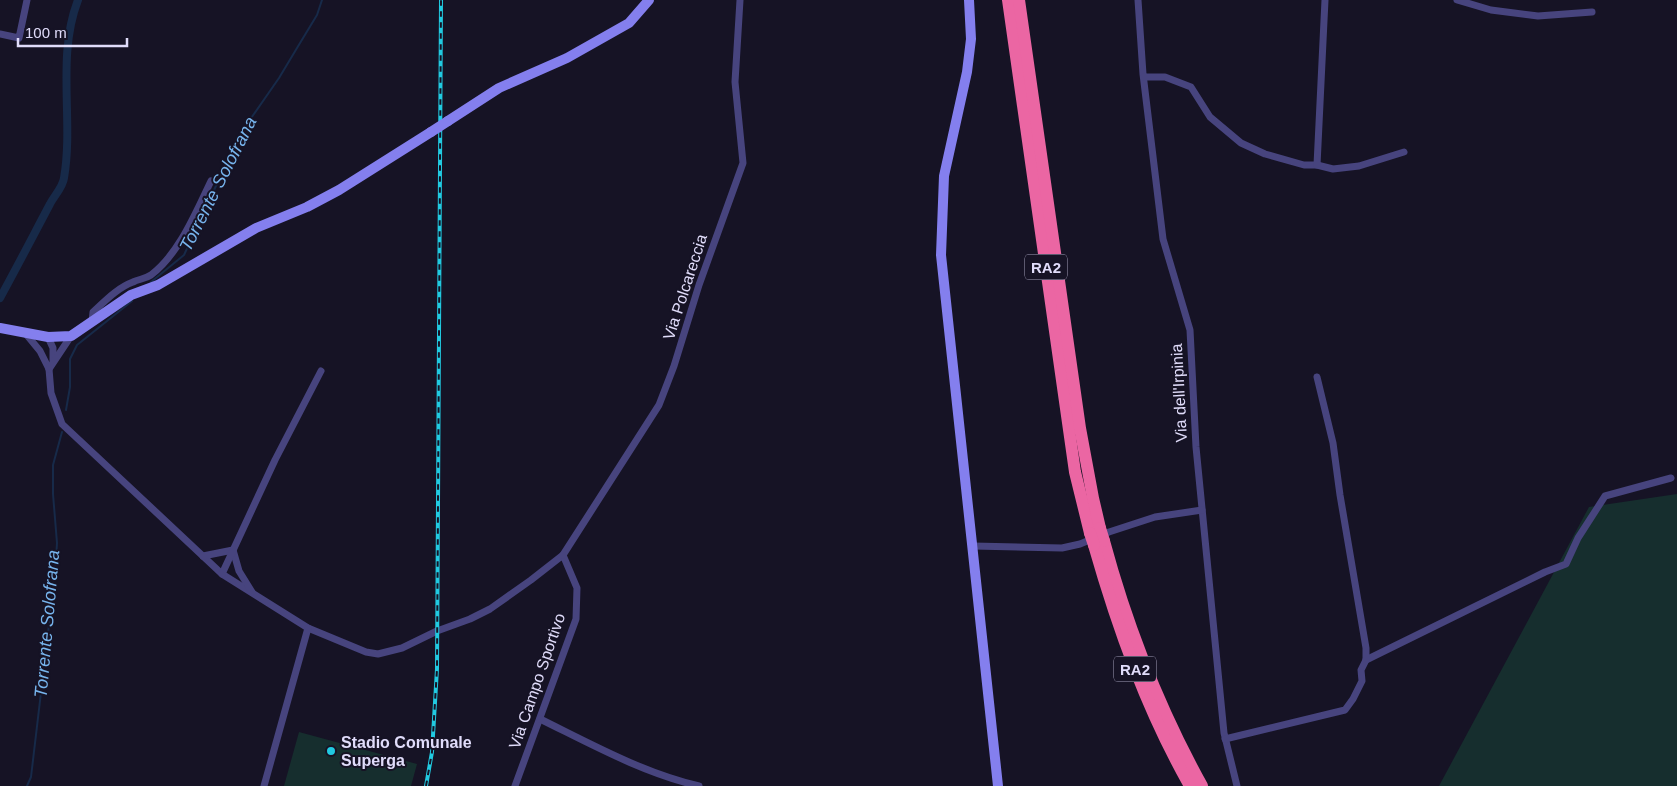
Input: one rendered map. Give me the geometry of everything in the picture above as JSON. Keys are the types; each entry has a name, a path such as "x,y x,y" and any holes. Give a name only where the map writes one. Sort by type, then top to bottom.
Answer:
{"highway":[{"name":"RA2","path":"1008,0 1075,472 1099,543 1123,641 1156,722 1190,786"},
{"name":"RA2","path":"1019,0 1080,428 1093,498 1095,530"},
{"name":"RA2","path":"1099,543 1145,664 1173,730 1202,786"}],"street":[{"path":"0,34 19,38 27,0"},
{"path":"49,364 71,336 131,295 158,285 256,228 307,207 339,190 499,88 567,58 629,23 649,0"},
{"name":"Via Polcareccia","path":"563,555 659,405 743,163 735,82 740,0"},
{"path":"969,0 971,39 967,72 944,176 941,255 998,786"},
{"name":"Via dell'Irpinia","path":"1138,0 1144,77 1163,239 1190,330 1196,447 1225,739 1237,786"},
{"path":"1317,165 1325,0"},
{"path":"1457,0 1491,10 1538,16 1592,12"},
{"path":"1144,77 1165,77 1191,87 1210,117 1241,143 1266,154 1304,165 1317,165 1334,169 1359,166 1404,152"},
{"path":"92,322 93,312 112,294 133,282 150,276 161,266 191,223 211,181"},
{"path":"0,328 48,337 71,336"},
{"path":"26,334 49,364"},
{"path":"48,337 45,348 49,364 51,393 62,424 222,574 308,628 366,652 378,654 402,648 490,609 563,555"},
{"path":"222,574 275,460 321,371"},
{"path":"1225,739 1345,710 1362,681 1361,670 1366,660 1366,648 1333,443 1317,377"},
{"path":"1366,660 1545,572 1566,564 1578,538 1605,496 1671,478"},
{"path":"973,546 1062,548 1080,544 1155,517 1202,510"},
{"path":"203,556 233,550"},
{"path":"233,550 239,571 254,594"},
{"name":"Via Campo Sportivo","path":"515,786 576,619 577,588 563,555"},
{"path":"264,786 308,628"},
{"path":"540,718 596,747 673,780 698,786"}],"green space":[{"path":"1677,494 1677,786 1439,786 1589,507"},
{"name":"Stadio Comunale Superga","path":"299,732 417,764 411,786 284,786"}],"waterway":[{"name":"Torrente Solofrana","path":"0,298 63,181 67,156 68,44 71,22 78,0"},
{"name":"Torrente Solofrana","path":"151,282 184,255 240,134 279,78 317,15 322,0"},
{"name":"Torrente Solofrana","path":"66,410 70,387 70,359 77,345 132,301"},
{"name":"Torrente Solofrana","path":"27,786 31,777 55,574 57,543 53,465 62,432"}],"railway":[{"path":"426,786 432,752 437,669 441,0"}],"place":[{"name":"Stadio Comunale Superga","path":"331,751"}]}
